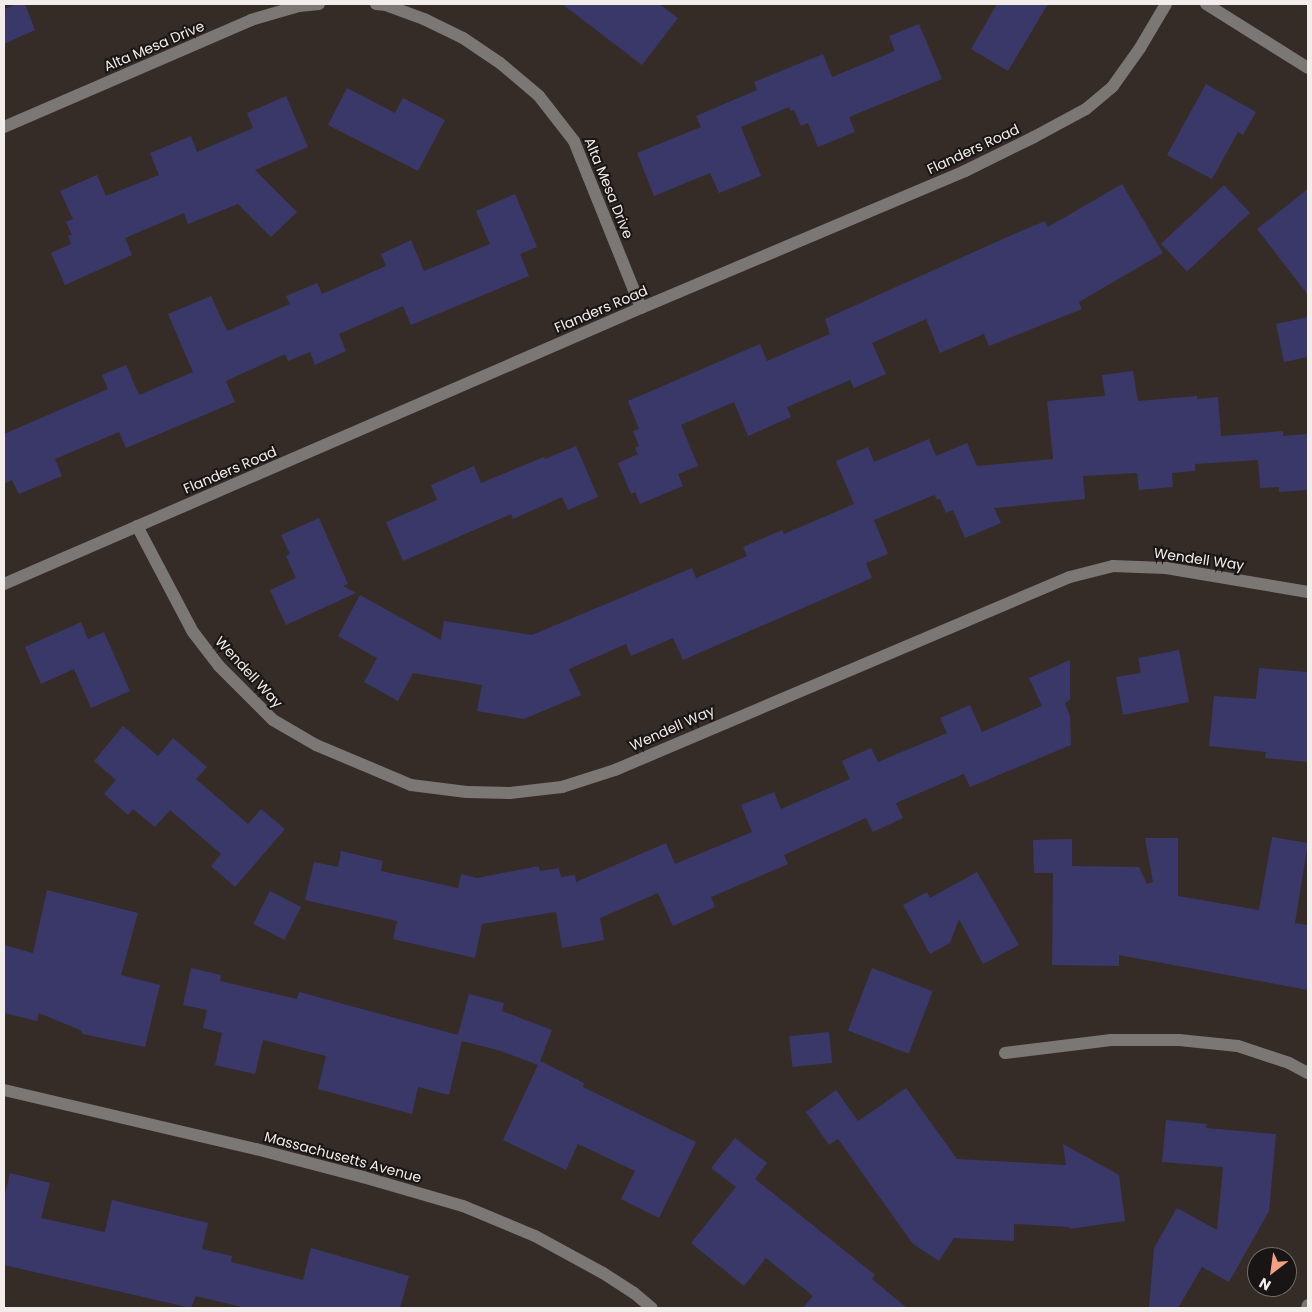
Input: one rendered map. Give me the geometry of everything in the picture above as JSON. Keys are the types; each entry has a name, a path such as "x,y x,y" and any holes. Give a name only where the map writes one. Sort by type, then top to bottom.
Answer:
{"street":[{"name":"Alta Mesa Drive","path":"4,127 251,20 299,6 319,4"},
{"name":"Alta Mesa Drive","path":"376,4 386,4 424,19 463,38 500,63 539,96 574,141 641,308"},
{"name":"Flanders Road","path":"4,584 965,170 1086,109 1113,86 1140,48 1166,4"},
{"path":"1206,4 1308,68"},
{"name":"Wendell Way","path":"137,526 193,632 218,666 273,720 316,745 412,785 467,792 510,792 562,787 615,770 1070,576 1113,566 1166,568 1308,592"},
{"path":"1004,1054 1111,1040 1179,1040 1238,1046 1289,1063 1308,1073"},
{"name":"Massachusetts Avenue","path":"4,1090 256,1149 463,1206 534,1236 634,1293 652,1308"}],"building":[{"path":"17,4 25,4 35,30 4,44 4,9"},
{"path":"562,4 659,4 678,18 642,65"},
{"path":"997,4 1048,4 1008,71 971,49"},
{"path":"919,24 942,79 849,117 855,132 818,147 808,123 801,126 794,110 791,111 789,107 741,127 761,176 719,193 710,173 654,196 637,153 701,127 696,116 757,90 754,82 823,54 832,77 895,51 889,36"},
{"path":"1206,84 1256,112 1243,135 1238,132 1212,179 1167,155"},
{"path":"347,88 395,113 403,98 445,120 418,171 328,125"},
{"path":"286,96 308,147 255,170 297,212 271,237 238,204 188,224 184,213 125,238 132,255 65,285 51,253 71,244 68,236 72,235 66,222 73,219 60,191 97,175 106,196 159,175 150,153 191,136 197,152 253,128 247,113"},
{"path":"1122,184 1163,253 1079,302 1082,309 989,346 984,334 940,353 926,319 872,343 886,374 854,388 850,380 787,407 791,417 748,436 734,402 681,425 698,466 678,474 683,486 640,504 635,492 631,494 618,463 638,454 635,448 639,446 633,431 639,429 628,401 760,344 767,361 830,334 825,319 1045,221 1048,227"},
{"path":"1224,185 1250,213 1187,271 1161,244"},
{"path":"1308,189 1308,295 1257,229"},
{"path":"515,194 537,247 520,254 529,276 411,325 403,306 339,334 346,351 315,365 310,352 288,361 285,354 226,381 235,402 126,448 119,432 55,459 62,476 19,494 12,480 4,484 4,434 108,389 102,375 126,365 139,395 193,372 168,314 211,296 227,331 290,304 286,296 317,283 322,294 386,266 381,254 411,240 424,271 490,244 476,211"},
{"path":"1308,317 1308,357 1284,362 1276,324"},
{"path":"1133,371 1138,401 1197,396 1197,399 1218,397 1221,436 1283,431 1283,436 1308,434 1308,490 1279,492 1279,487 1260,488 1258,460 1195,464 1195,471 1172,473 1173,487 1139,490 1137,473 1083,476 1085,499 994,508 1001,523 965,538 953,510 946,513 940,499 937,500 934,495 874,520 888,554 866,563 872,578 683,660 673,638 631,656 626,644 569,669 581,695 524,719 477,711 482,685 413,673 398,701 364,682 377,658 338,636 360,595 441,640 444,621 532,635 692,568 696,578 747,556 743,547 782,530 784,534 854,504 836,461 868,447 874,462 929,439 936,456 967,443 977,466 1053,459 1047,401 1105,396 1102,375"},
{"path":"576,446 598,497 568,510 562,497 513,519 511,514 403,561 386,522 437,500 431,485 474,466 481,483"},
{"path":"319,518 348,584 343,586 356,593 286,625 270,590 296,578 286,556 290,554 281,535"},
{"path":"81,622 88,639 104,632 130,691 91,708 74,669 41,684 25,647"},
{"path":"1179,650 1189,702 1123,715 1116,677 1141,673 1138,658"},
{"path":"1070,660 1070,700 1065,703 1070,716 1071,745 970,787 964,774 896,803 903,818 873,832 866,818 784,855 788,864 711,897 715,907 673,926 658,893 600,918 604,940 562,948 556,912 482,924 475,958 393,939 397,921 305,900 314,862 338,867 341,851 383,861 381,871 458,888 461,874 477,878 539,866 540,871 559,868 561,877 575,875 576,882 666,843 675,864 752,832 741,805 774,792 781,809 850,779 842,761 871,748 878,762 947,733 940,718 970,705 982,732 1042,706 1029,678"},
{"path":"1259,668 1308,672 1308,762 1265,758 1266,752 1209,746 1214,696 1256,699"},
{"path":"123,726 158,756 173,738 207,767 196,779 248,824 261,809 285,829 235,887 211,866 221,854 170,810 155,827 133,809 128,815 104,794 116,780 94,761"},
{"path":"1272,837 1308,843 1295,923 1308,925 1308,990 1119,955 1119,966 1052,965 1053,873 1034,873 1033,840 1072,839 1072,866 1139,867 1147,884 1153,882 1145,838 1178,838 1178,896 1259,910"},
{"path":"977,872 1019,945 983,964 959,919 950,943 930,954 903,905 927,892 930,898"},
{"path":"47,890 138,913 121,975 160,985 145,1047 83,1034 80,1030 39,1013 37,1021 4,1013 4,945 33,953"},
{"path":"270,891 301,907 284,940 253,924"},
{"path":"191,968 221,975 220,981 297,999 299,992 458,1035 469,994 504,1003 502,1011 552,1030 540,1061 584,1083 583,1087 696,1142 659,1218 621,1199 635,1171 578,1144 566,1170 503,1140 538,1065 501,1051 462,1041 449,1095 418,1087 412,1114 318,1089 326,1056 263,1040 255,1074 215,1065 222,1033 203,1028 207,1010 183,1005"},
{"path":"872,968 933,991 909,1054 848,1031"},
{"path":"829,1032 832,1063 792,1067 789,1036"},
{"path":"906,1088 957,1159 1066,1165 1063,1144 1119,1175 1125,1221 1069,1229 1069,1227 1014,1224 1014,1241 954,1238 939,1261 913,1244 838,1139 829,1145 806,1112 836,1090 858,1121"},
{"path":"1166,1120 1207,1124 1206,1128 1276,1134 1269,1211 1229,1282 1202,1267 1178,1308 1149,1308 1154,1248 1177,1208 1217,1230 1223,1167 1162,1162"},
{"path":"735,1138 767,1163 755,1179 875,1275 872,1279 907,1308 803,1308 813,1296 766,1258 744,1286 691,1243 736,1187 711,1168"},
{"path":"10,1173 50,1183 41,1218 105,1232 112,1200 208,1223 202,1249 232,1256 231,1262 303,1280 311,1248 409,1276 400,1308 246,1308 196,1296 191,1308 4,1265 4,1199"}]}
